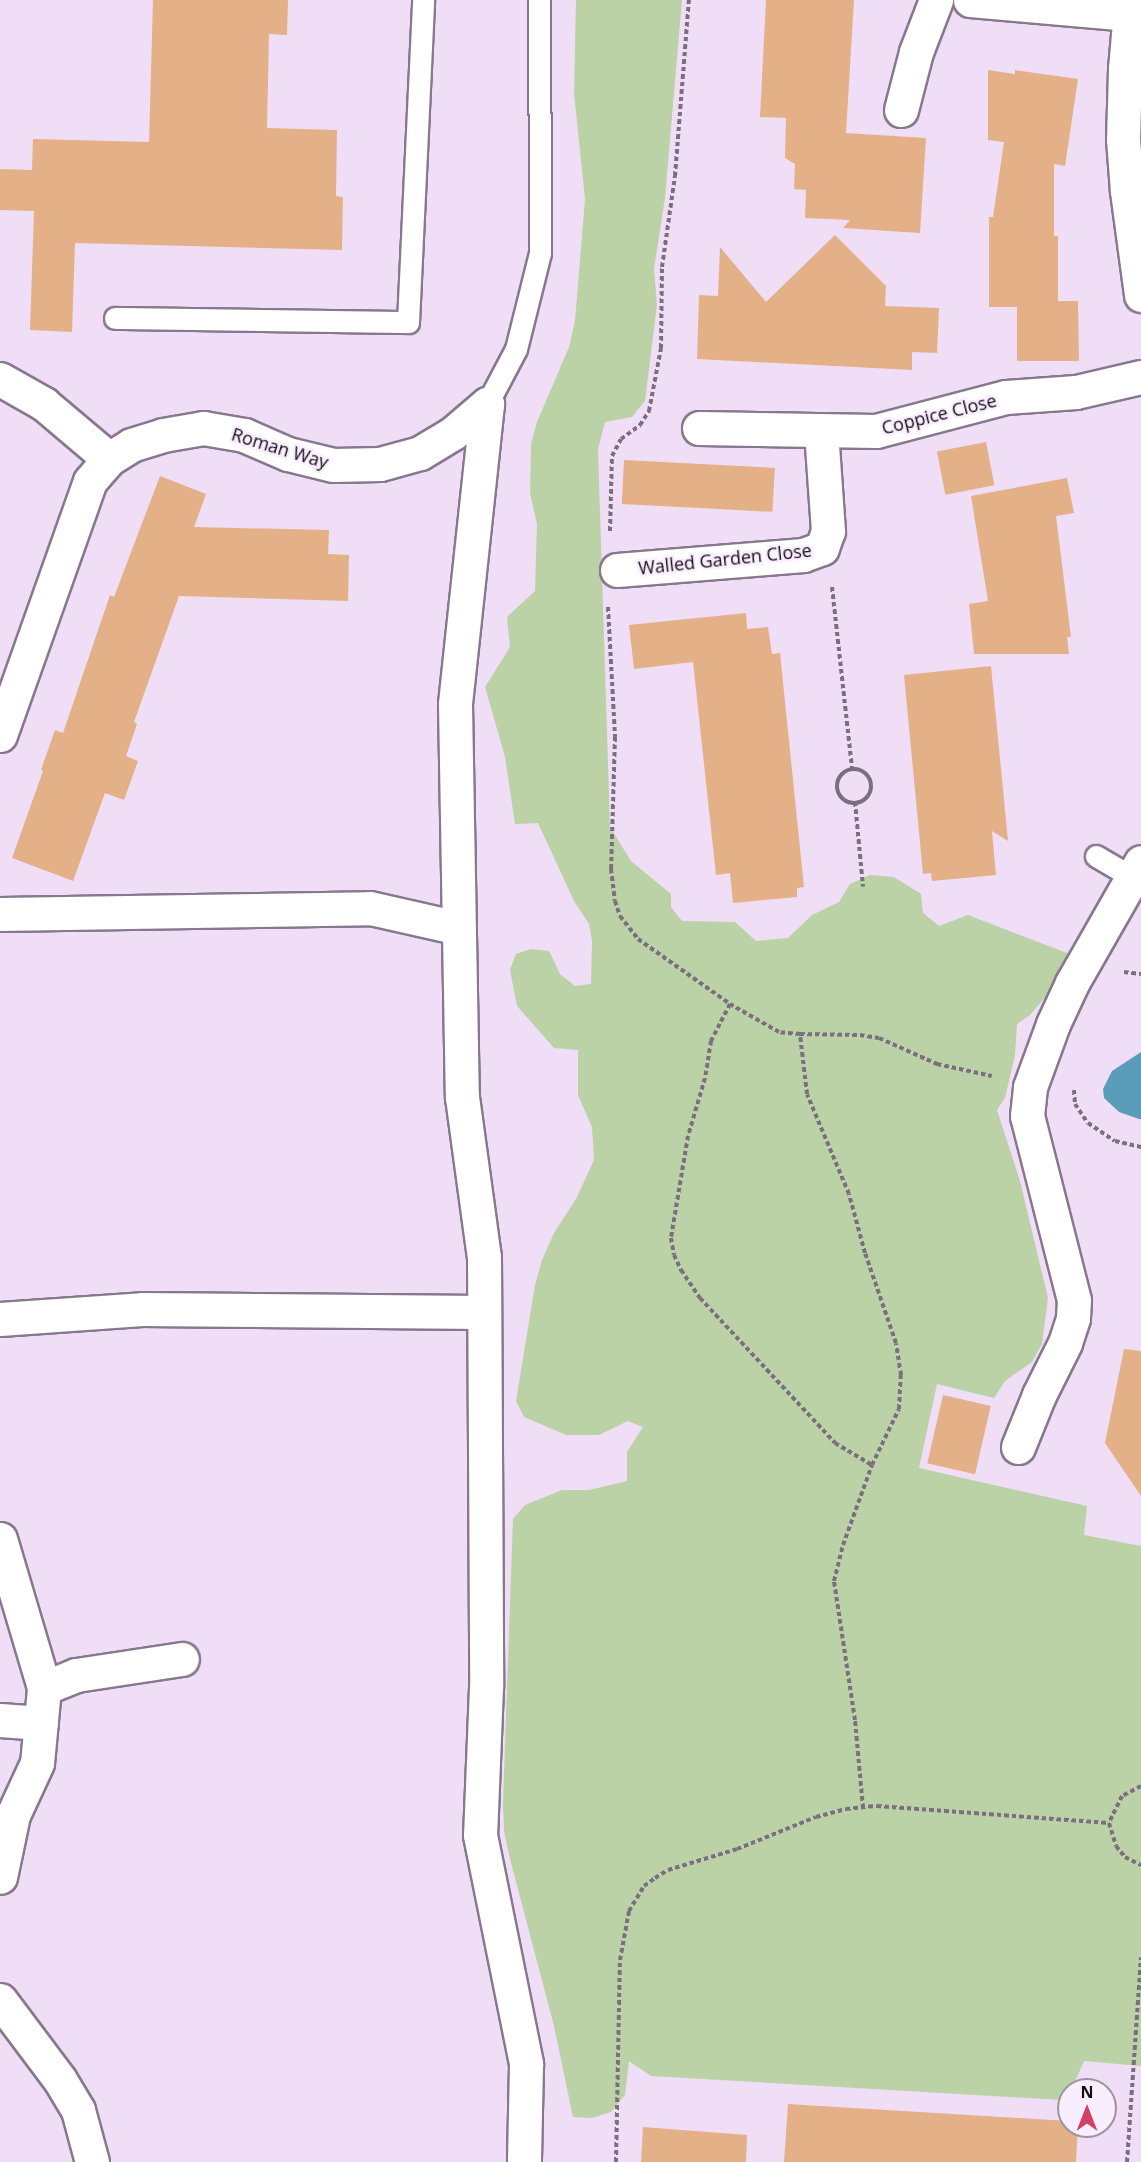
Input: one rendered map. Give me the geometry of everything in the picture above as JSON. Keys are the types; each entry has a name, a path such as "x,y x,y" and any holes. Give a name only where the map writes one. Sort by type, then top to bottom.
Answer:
{"street":[{"path":"901,110 916,52 936,0"},
{"path":"970,0 1130,7 1125,69 1124,157 1141,295"},
{"name":"Coppice Close","path":"699,428 876,431 1006,397 1076,392 1141,377"},
{"path":"0,379 44,404 109,459"},
{"name":"Roman Way","path":"0,735 90,481 109,459 131,445 163,435 203,428 244,435 288,454 333,465 380,464 420,453 445,438 487,404"},
{"path":"487,404 455,704 462,1097 484,1257 486,1687 480,1834 526,2064 524,2162"},
{"name":"Walled Garden Close","path":"612,571 803,555 818,550 826,541 828,531 821,431"},
{"path":"1018,1447 1039,1395 1065,1343 1073,1318 1074,1300 1028,1116 1030,1087 1072,983 1137,869"},
{"path":"0,914 370,908 459,928"},
{"path":"0,1319 142,1309 484,1312"},
{"path":"0,1539 44,1688 37,1763 13,1815 0,1877"},
{"path":"44,1688 76,1675 182,1659"},
{"path":"0,1720 41,1724"},
{"path":"0,2000 60,2080 78,2110 87,2135 92,2162"}],"lane":[{"path":"115,318 408,322 423,0"},
{"path":"487,404 516,349 540,253 538,0"},
{"path":"1096,856 1137,869"}],"path":[{"path":"689,0 675,176 662,267 662,348 650,411 640,425 621,439 612,456 614,701 611,869 615,901 620,916 638,939 730,1004 779,1032 850,1034 879,1038 937,1064 1030,1087"},
{"path":"818,550 831,576 852,769"},
{"path":"852,769 864,772 871,787 866,797 855,802 841,797 837,787 839,777 852,769"},
{"path":"855,802 862,886"},
{"path":"730,1004 711,1041 705,1078 688,1136 672,1222 674,1255 700,1298 781,1387 835,1443 872,1465"},
{"path":"800,1034 807,1094 849,1194 865,1253 896,1343 901,1375 899,1409 872,1465 840,1554 834,1581 855,1720 862,1808"},
{"path":"1042,1055 1077,1066 1074,1083 1075,1104 1088,1123 1115,1141 1141,1146"},
{"path":"1141,1786 1122,1796 1109,1823 1116,1846 1125,1857 1141,1865"},
{"path":"616,2162 620,1960 624,1932 635,1898 644,1886 668,1870 737,1849 816,1817 846,1809 877,1806 1109,1823"},
{"path":"1127,2162 1141,1957"}],"green space":[{"path":"576,0 682,0 665,198 654,269 657,305 645,401 632,417 605,422 598,449 610,827 631,861 671,894 671,907 682,921 735,922 756,941 788,938 812,915 839,902 850,884 870,875 894,877 921,894 923,913 939,926 968,915 1072,955 1047,995 1030,1015 1017,1024 1015,1055 1005,1098 997,1110 1020,1181 1048,1298 1042,1344 1032,1362 1005,1381 994,1398 937,1384 919,1468 1087,1506 1084,1535 1141,1546 1141,2066 1084,2061 1076,2078 1057,2078 1057,2100 651,2076 629,2061 625,2095 611,2112 592,2118 573,2117 554,2026 510,1859 504,1831 503,1802 513,1519 525,1505 562,1490 589,1490 627,1481 627,1452 643,1427 628,1421 599,1435 566,1435 524,1417 516,1401 535,1285 542,1260 554,1233 576,1199 594,1160 592,1127 578,1095 578,1050 554,1048 517,1006 510,970 516,954 531,949 549,951 560,974 575,986 591,984 592,941 589,924 574,901 538,823 515,824 505,757 485,687 510,647 507,617 535,591 537,524 530,493 531,444 537,422 569,347 575,321 585,199 574,93"}],"water":[{"path":"1141,1052 1141,1119 1139,1119 1119,1112 1104,1098 1103,1089 1112,1071"}],"building":[{"path":"153,0 288,0 287,35 269,34 267,128 337,130 336,196 343,197 342,250 75,243 72,332 30,330 34,211 0,210 0,169 32,170 33,139 149,142"},
{"path":"766,0 854,0 846,133 926,138 920,233 843,228 850,220 805,218 806,190 794,189 795,164 785,158 786,118 760,117"},
{"path":"988,70 1015,74 1015,70 1078,79 1065,166 1054,164 1054,236 1058,236 1058,301 1078,301 1079,361 1017,361 1017,307 989,307 989,217 993,217 1004,142 988,140"},
{"path":"835,235 886,286 885,306 939,308 937,353 912,352 912,370 697,359 699,295 718,296 720,247 766,302"},
{"path":"986,442 994,485 945,495 937,452"},
{"path":"624,460 775,468 772,512 622,504"},
{"path":"160,476 206,494 194,527 329,530 328,554 349,555 348,601 179,596 134,722 137,724 126,756 138,761 124,800 105,793 73,881 12,858 55,730 63,733 110,595 114,597"},
{"path":"1067,478 1074,513 1056,516 1071,637 1067,637 1069,654 974,654 969,604 988,601 971,496"},
{"path":"746,613 747,629 768,627 772,654 780,653 804,887 797,888 797,897 733,903 730,873 716,875 693,662 634,669 629,625"},
{"path":"991,666 1008,841 992,831 996,875 932,881 931,873 923,874 904,675"},
{"path":"1124,1349 1141,1351 1141,1496 1105,1443"},
{"path":"943,1395 991,1406 975,1474 927,1463"},
{"path":"788,2104 1057,2120 1057,2138 1077,2138 1076,2162 784,2162"},
{"path":"643,2127 747,2135 746,2162 641,2162"}]}
